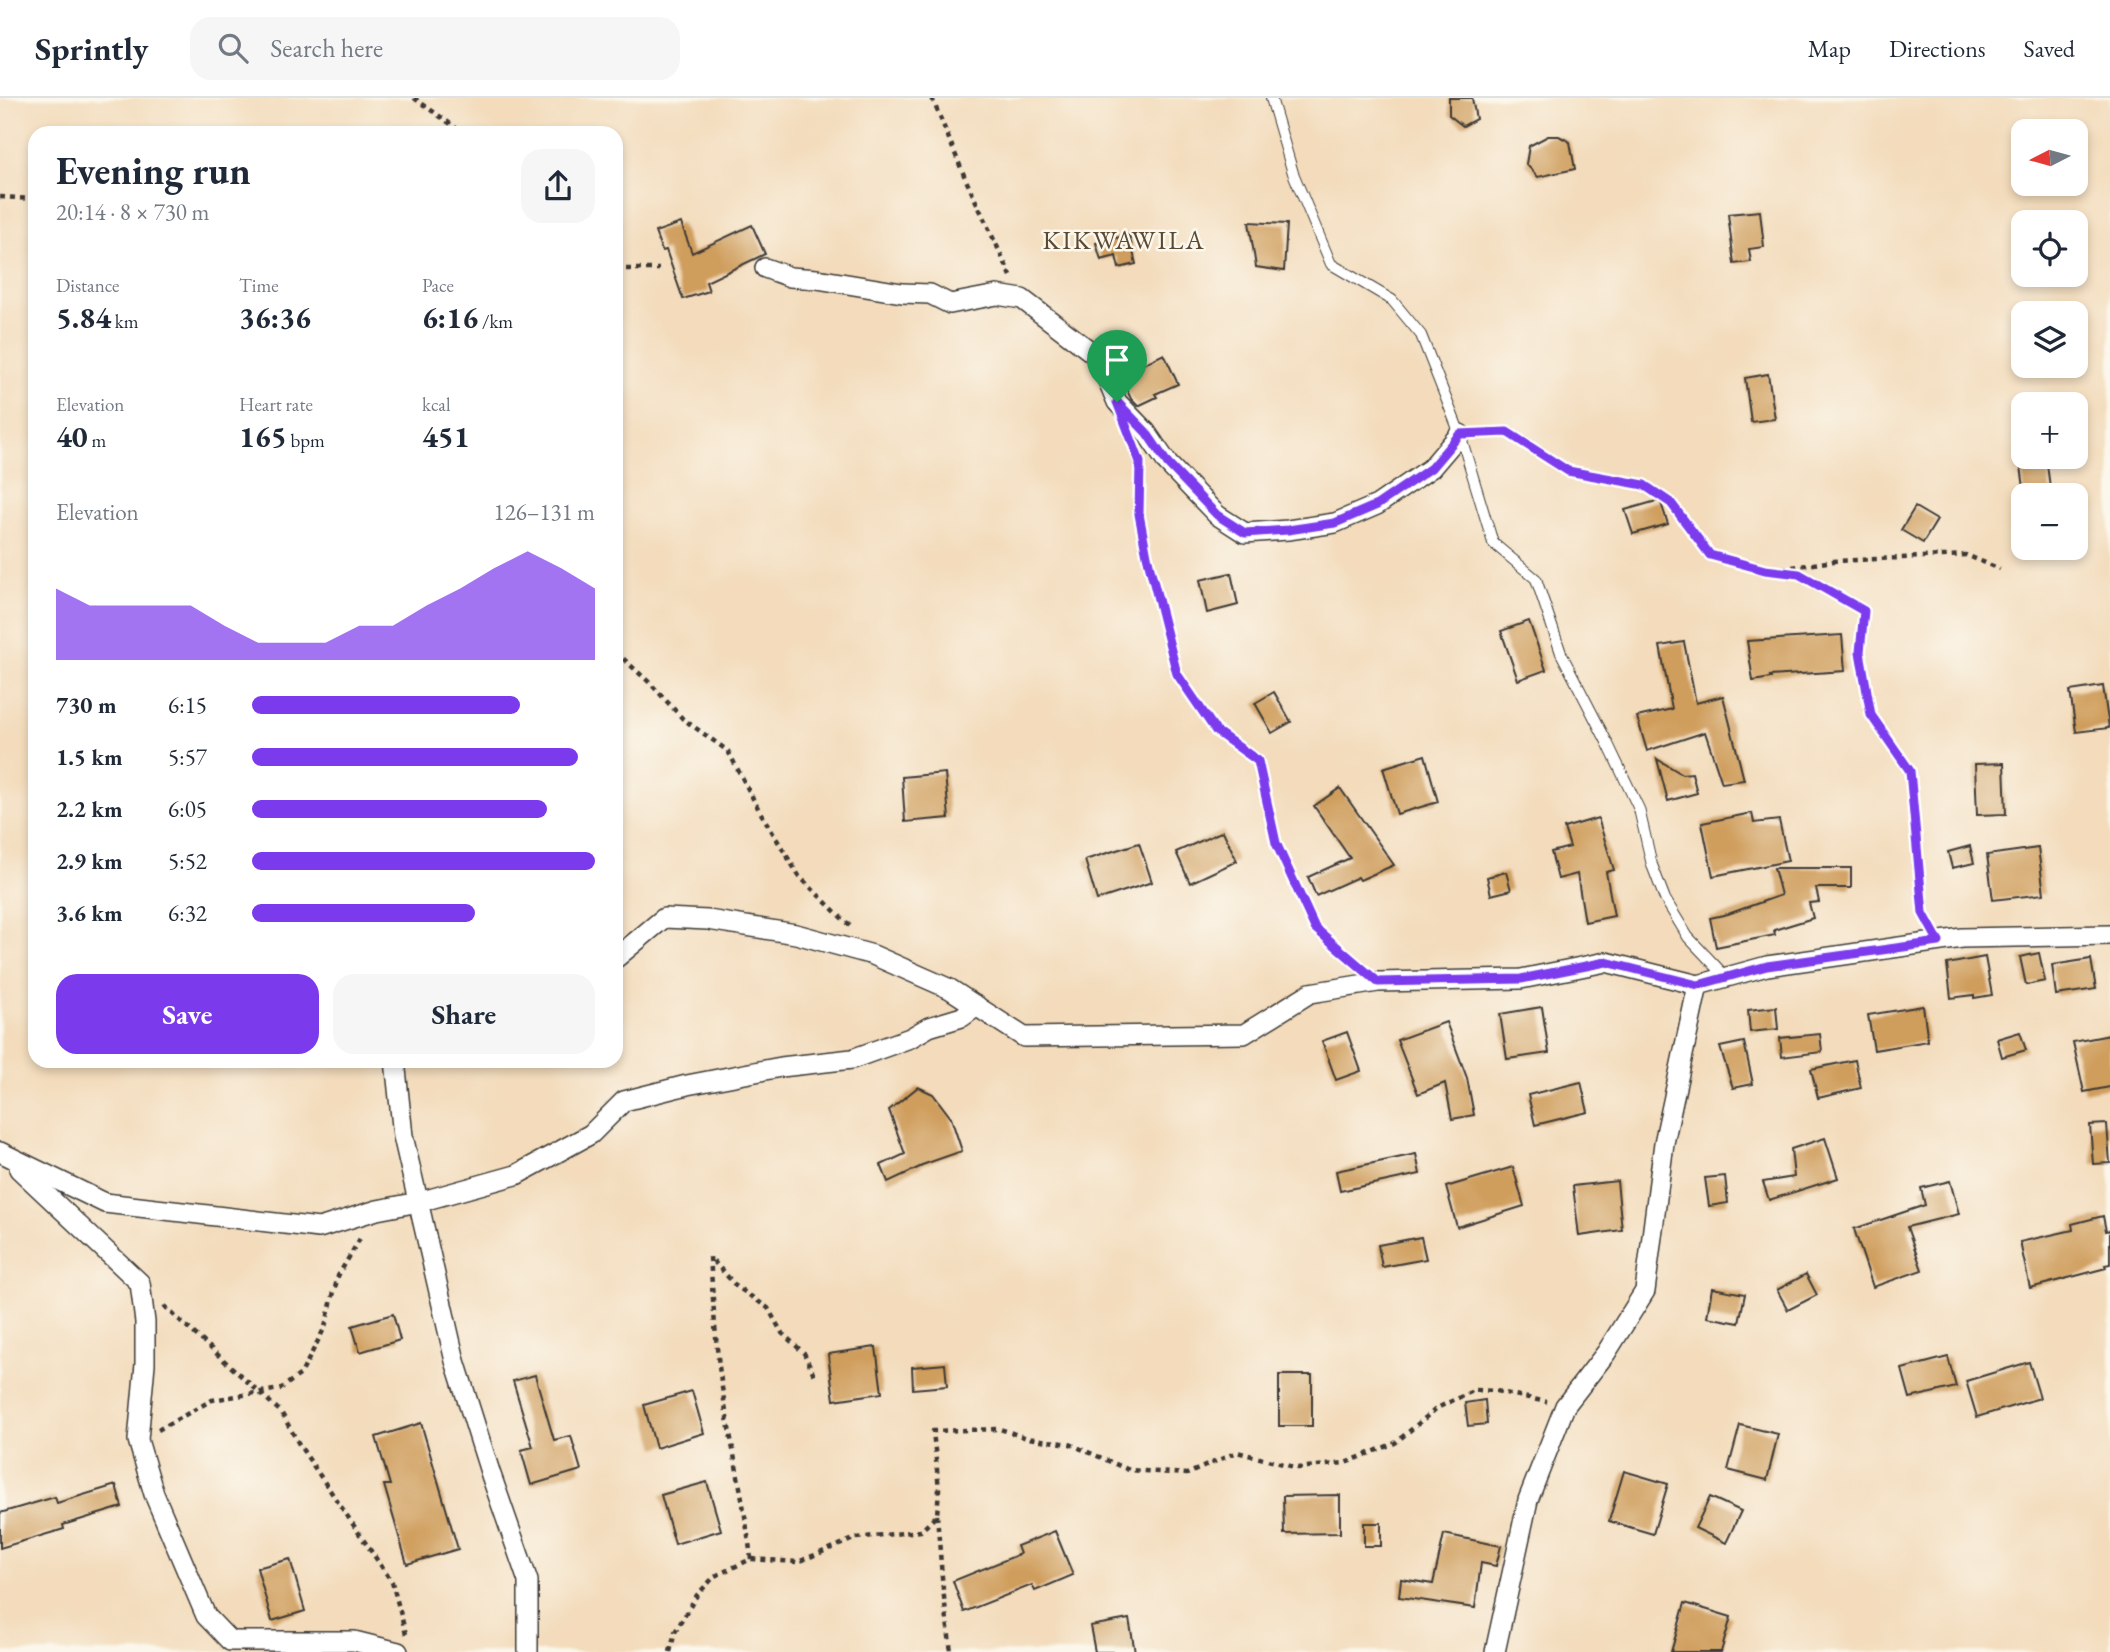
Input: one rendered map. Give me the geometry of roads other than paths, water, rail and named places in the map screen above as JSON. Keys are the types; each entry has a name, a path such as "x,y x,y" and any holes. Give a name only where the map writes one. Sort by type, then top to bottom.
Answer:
{"street":[{"path":"765,268 790,277 902,293 930,294 950,304 997,295 1022,299 1098,357 1117,402 1146,432 1168,464 1217,515 1245,533 1335,523 1377,505 1431,468 1460,434"},
{"path":"623,952 664,918 708,920 796,934 873,955 950,989 1024,1037 1244,1034 1310,993 1378,982 1521,979 1606,962 1698,985 1767,966 1962,938 2110,935"},
{"path":"1495,1652 1528,1500 1565,1406 1606,1353 1645,1291 1664,1143 1698,985"},
{"path":"403,1646 354,1641 230,1642 206,1616 154,1494 138,1440 145,1353 145,1322 140,1283 0,1152 105,1203 318,1228 377,1210 419,1202 516,1175 592,1135 624,1101 687,1085 781,1067 852,1059 910,1038 929,1027 962,1017 977,1006"},
{"path":"396,1068 403,1136 455,1361 528,1581 528,1652"}],"lane":[{"path":"1271,98 1293,173 1331,264 1392,300 1420,335 1460,434 1493,543 1536,579 1561,653 1639,809 1652,865 1665,899 1688,937 1726,978"}],"district":[{"name":"KIKWAWILA","path":"1124,240"}]}
